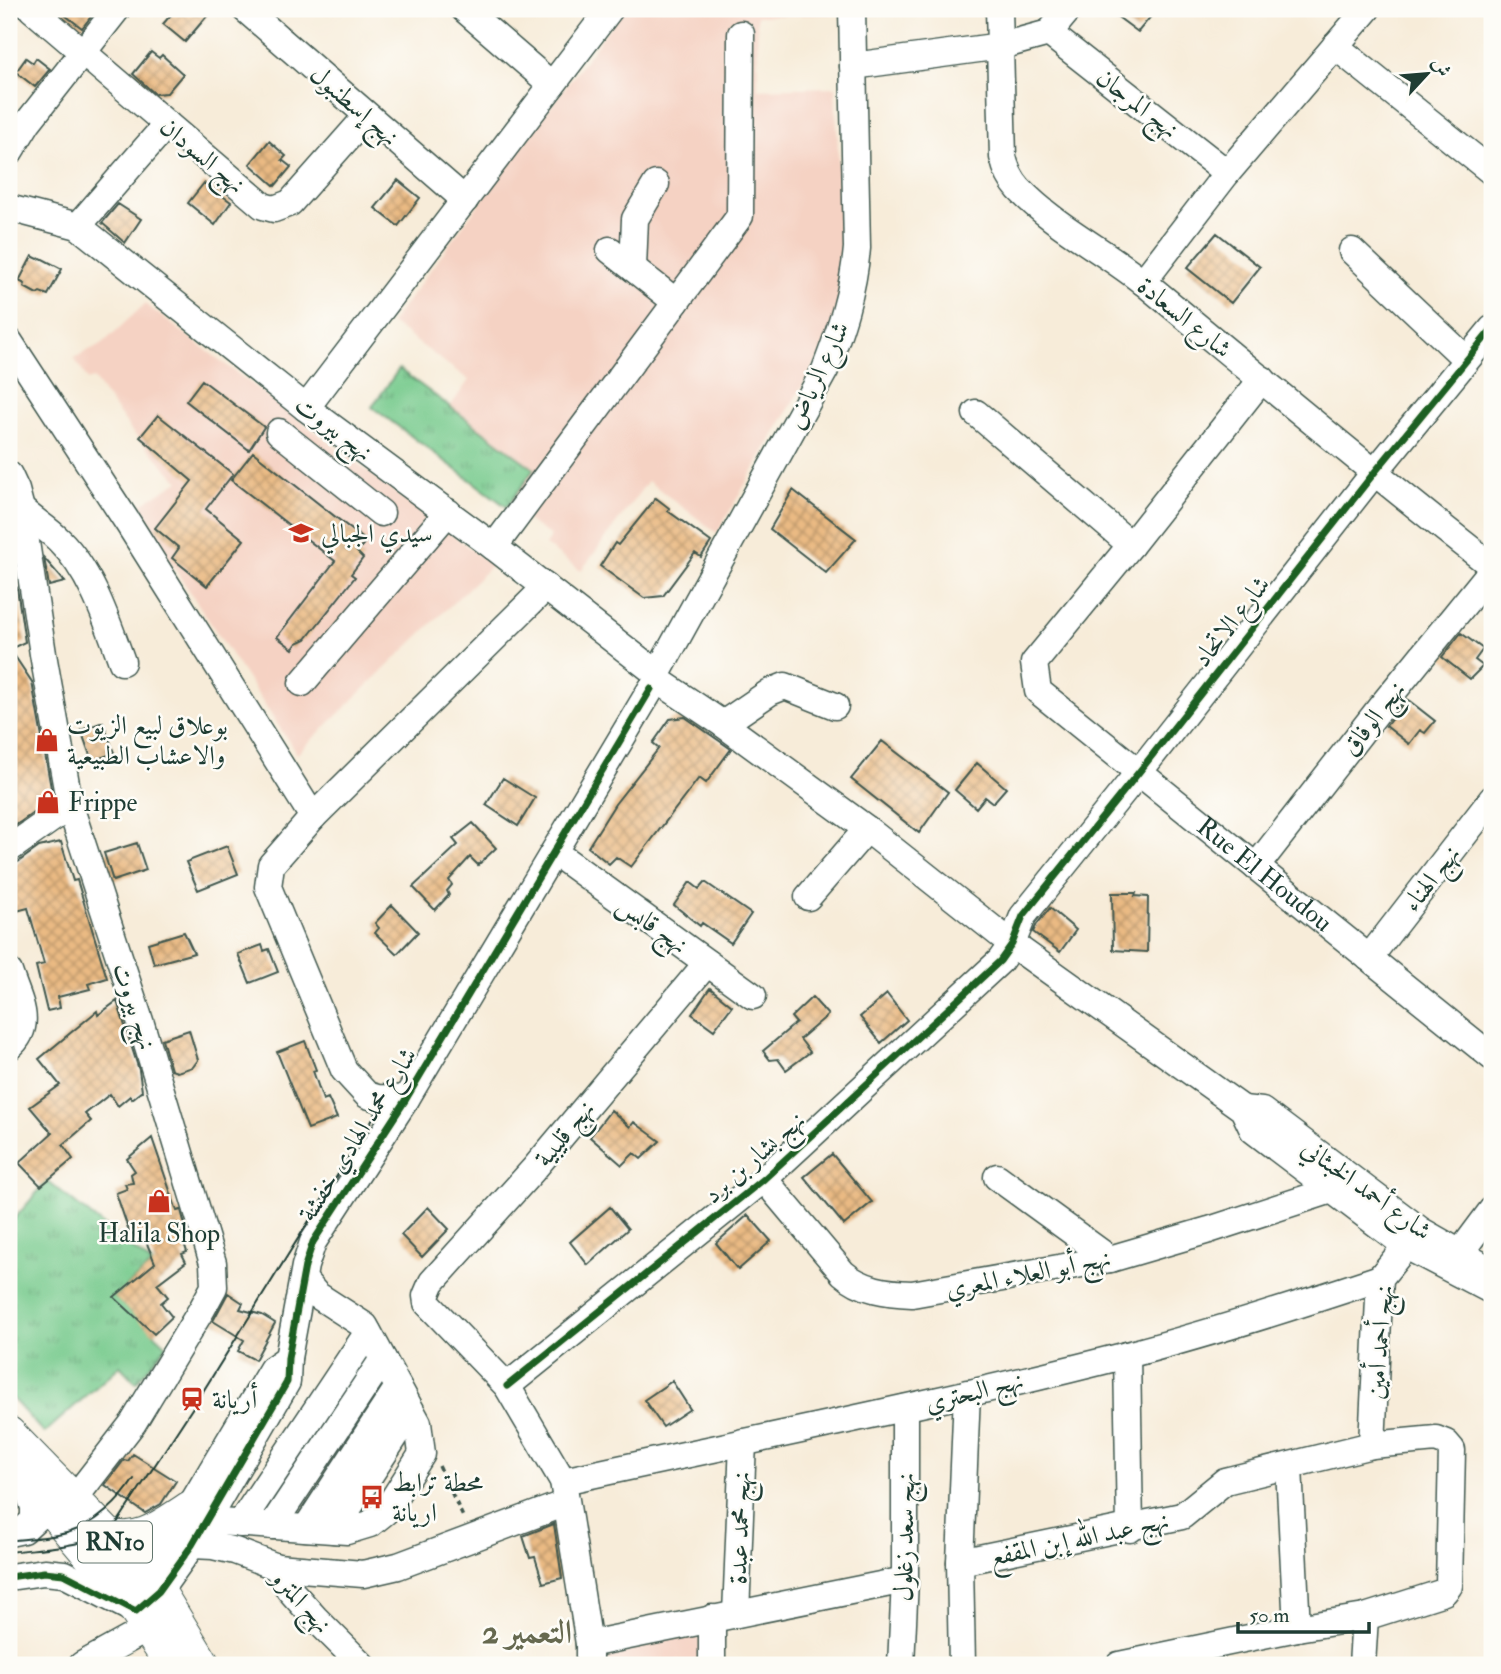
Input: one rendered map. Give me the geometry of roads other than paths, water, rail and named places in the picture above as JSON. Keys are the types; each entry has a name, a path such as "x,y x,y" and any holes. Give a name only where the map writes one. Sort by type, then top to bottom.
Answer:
{"main road":[{"name":"RN10","path":"9,1433 108,1534 142,1599 171,1665"},
{"name":"RN10","path":"15,1468 204,1665"},
{"path":"108,1534 125,1538 144,1534 198,1514"}],"street":[{"name":"نهج السودان","path":"32,9 263,206 274,209 290,203 367,116"},
{"path":"9,153 28,122 117,9"},
{"name":"نهج إسطنبول","path":"245,9 465,200"},
{"path":"464,9 552,85"},
{"path":"306,408 610,9"},
{"name":"شارع الرياض","path":"657,678 825,370 844,321 854,282 857,248 852,9"},
{"name":"شارع السعادة","path":"999,9 1003,157 1007,173 1018,188 1040,209 1143,282 1492,568"},
{"path":"853,66 1001,46 1049,33 1069,9"},
{"path":"1143,282 1227,173 1367,9"},
{"name":"نهج المرجان","path":"1049,33 1227,173"},
{"path":"495,547 740,216 741,34"},
{"path":"1335,47 1492,172"},
{"path":"78,226 167,124"},
{"path":"633,268 635,219 656,184"},
{"name":"نهج بيروت","path":"9,208 78,226 306,408 495,547 657,678 723,723 867,830 1013,944 1243,1109"},
{"path":"610,250 676,302"},
{"path":"1352,251 1466,359"},
{"name":"شارع الاتحاد","path":"1013,944 1023,916 1374,473 1492,329"},
{"path":"9,341 128,523 313,817"},
{"path":"976,413 1130,545 1262,379"},
{"path":"279,432 375,508 393,472"},
{"name":"نهج بيروت","path":"9,475 21,509 70,806 141,1024 215,1277 214,1287 202,1309 132,1423 74,1499"},
{"path":"21,509 60,541 71,555 96,594 122,662"},
{"path":"302,683 447,512"},
{"name":"Rue El Houdou","path":"1130,545 1034,663 1038,691 1369,958 1488,1045"},
{"name":"نهج الوفاق","path":"1256,867 1492,568"},
{"path":"406,1099 377,1098 367,1094 344,1070 268,887 268,875 271,865 313,817 546,587"},
{"name":"شارع محمد الهادي خفشة","path":"142,1599 198,1514 272,1369 288,1358 308,1253 313,1242 406,1099 657,678"},
{"path":"723,723 770,692 785,686 835,706"},
{"name":"نهج الهناء","path":"1369,958 1492,799"},
{"path":"9,849 70,806"},
{"path":"808,897 867,830"},
{"name":"نهج قابس","path":"554,852 753,996"},
{"name":"نهج بشار بن برد","path":"507,1385 764,1179 1000,961 1013,944"},
{"name":"نهج قليبية","path":"507,1385 427,1303 426,1296 432,1282 533,1171 707,963"},
{"path":"9,972 24,1026 20,1038 9,1047"},
{"path":"1243,1109 1253,1130 1406,1246 1492,1292"},
{"name":"شارع أحمد الخبثاني","path":"1243,1109 1262,1111 1420,1230 1492,1271"},
{"path":"997,1177 1110,1259"},
{"name":"نهج أبو العلاء المعري","path":"764,1179 853,1283 889,1293 912,1294 1110,1259 1332,1190"},
{"path":"1460,1253 1492,1210"},
{"name":"نهج أحمد أمين","path":"1372,1445 1380,1278 1406,1246"},
{"name":"نهج البحتري","path":"277,1567 363,1574 398,1566 472,1537 565,1492 743,1442 905,1408 1126,1355 1263,1316 1380,1278"},
{"path":"198,1514 295,1527 370,1524 385,1512 422,1454 394,1379 365,1326 317,1296 303,1279"},
{"path":"296,1317 337,1308"},
{"path":"1126,1355 1130,1529"},
{"path":"295,1527 394,1379"},
{"path":"295,1527 394,1379"},
{"path":"295,1527 394,1379"},
{"path":"507,1385 565,1492 589,1655 724,1616 905,1580"},
{"path":"962,1665 960,1562 967,1393"},
{"name":"نهج سعد زغلول","path":"901,1665 905,1580 905,1408"},
{"name":"نهج عبد الله إبن المقفع","path":"960,1562 1130,1529 1182,1516 1225,1481 1372,1445 1436,1439 1446,1443 1452,1450 1449,1586 1444,1592 1365,1617"},
{"name":"نهج محمد عبدة","path":"712,1665 724,1616 743,1442"},
{"path":"1289,1467 1297,1628"},
{"path":"9,1533 23,1530 34,1520 34,1507 15,1468"},
{"name":"شارع محمد الهادي خفشة","path":"142,1599 192,1545 198,1514"},
{"name":"نهج المترو","path":"192,1545 235,1551 277,1567 289,1588 314,1618 362,1665"},
{"path":"9,1577 44,1572 64,1574 142,1599 82,1665"},
{"path":"1119,1665 1297,1628 1365,1617 1362,1665"}],"tram line":[{"path":"9,1552 81,1542 107,1532 117,1523 197,1401 378,1110"},
{"path":"9,1541 55,1536 80,1528 106,1511 134,1479"}],"place":[{"name":"سيدي الجبالي","path":"301,533"},
{"name":"بوعلاق لبيع الزيوت والاعشاب الطبيعية","path":"47,740"},
{"name":"Frippe","path":"48,802"},
{"name":"Halila Shop","path":"159,1201"},
{"name":"أريانة","path":"192,1399"},
{"name":"محطة ترابط اريانة","path":"372,1497"}],"district":[{"name":"التعمير 2","path":"527,1631"}]}
